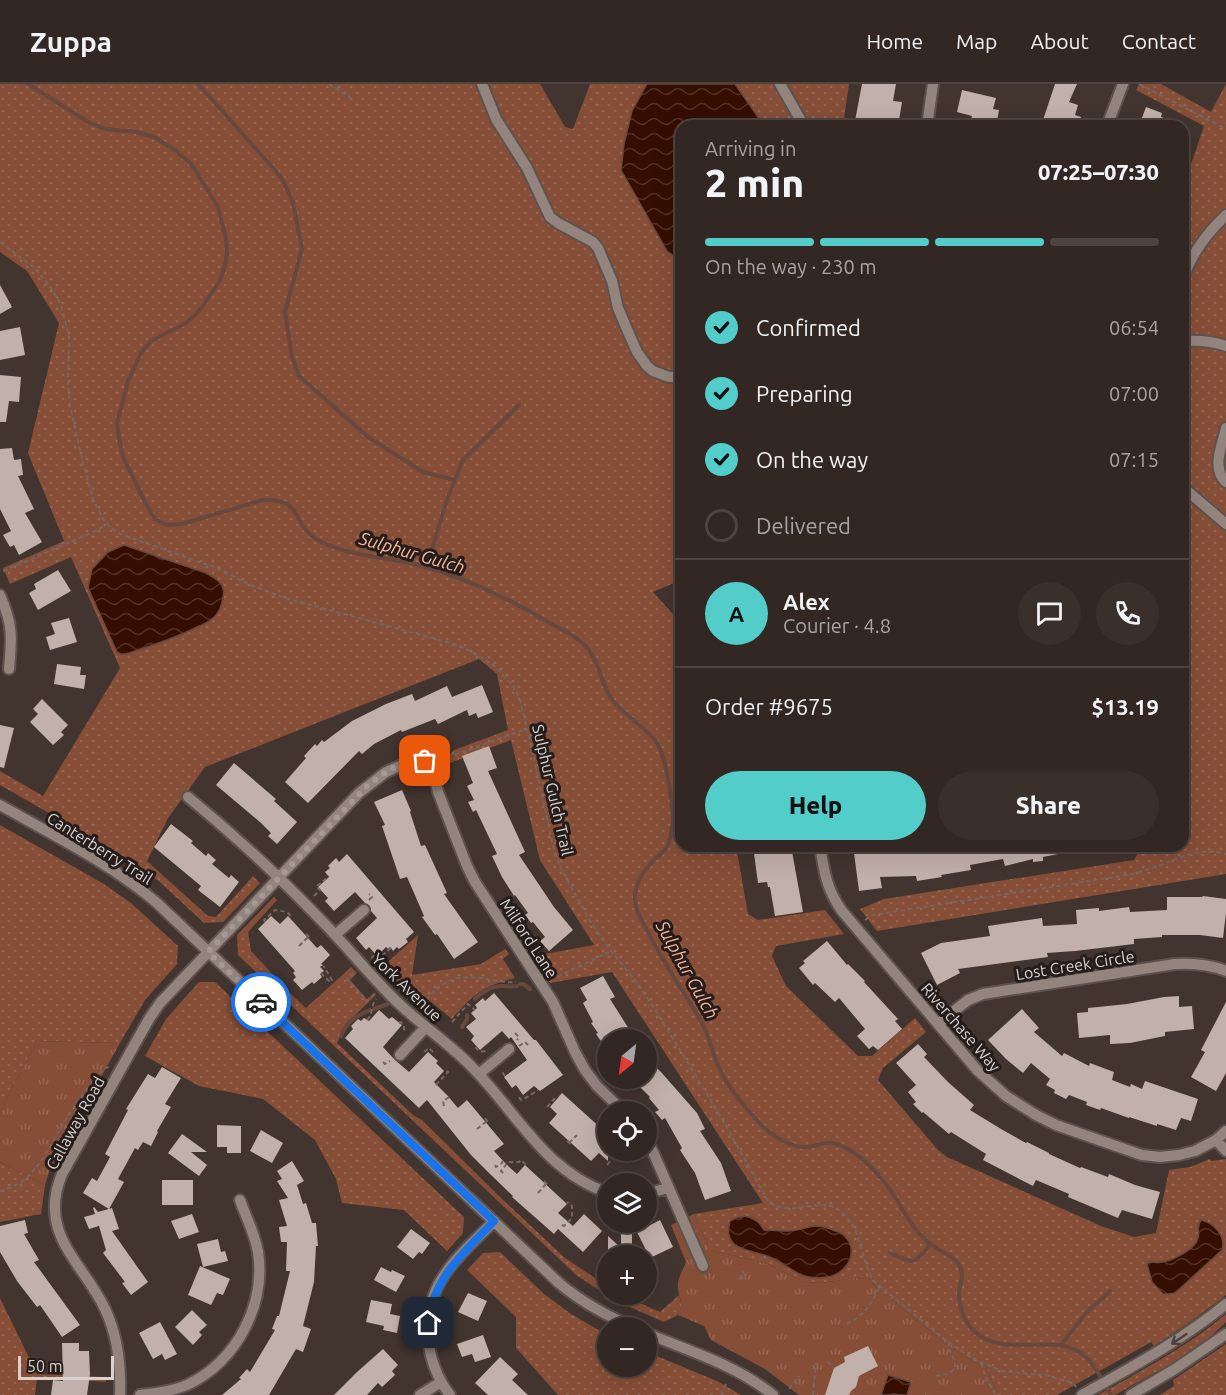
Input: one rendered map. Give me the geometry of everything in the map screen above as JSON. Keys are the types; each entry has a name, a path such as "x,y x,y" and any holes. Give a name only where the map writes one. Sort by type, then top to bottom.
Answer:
{"street":[{"path":"482,84 495,119 526,168 550,217 558,224 593,242 598,248 612,280 618,308 637,352 653,371 675,377"},
{"path":"780,84 801,120"},
{"path":"928,120 933,84"},
{"path":"1109,120 1123,84"},
{"path":"1189,266 1200,243 1226,215"},
{"path":"1189,341 1210,341 1226,346"},
{"path":"1226,428 1218,459 1221,478 1226,483"},
{"path":"1189,492 1226,524"},
{"path":"0,595 11,627 9,669"},
{"name":"Callaway Road","path":"120,1395 119,1361 113,1327 100,1299 71,1257 61,1238 56,1214 57,1191 68,1163 154,1011 165,997 359,793 386,772 414,760 425,761 433,769"},
{"name":"Milford Lane","path":"433,769 438,792 475,882 553,1002 585,1070 613,1101"},
{"name":"York Avenue","path":"188,797 227,829 278,877 382,987 462,1057 550,1157 579,1178 597,1187"},
{"name":"Canterberry Trail","path":"0,805 128,879 157,903 572,1293 612,1317"},
{"name":"Riverchase Way","path":"821,852 825,879 838,905 854,926 977,1070 1011,1100 1056,1125 1151,1156 1169,1157 1189,1153 1216,1140"},
{"path":"335,935 364,910"},
{"name":"Lost Creek Circle","path":"938,1024 968,1000 983,994 1175,964 1205,965 1226,971"},
{"path":"400,1055 426,1027"},
{"path":"479,1074 514,1046"},
{"path":"1226,1131 1216,1140 1226,1151"},
{"path":"656,1161 703,1266"},
{"path":"657,1191 668,1188"},
{"path":"140,1395 166,1392 201,1377 225,1356 245,1329 257,1296 259,1269 255,1239 240,1200"},
{"path":"450,1395 441,1382 429,1350 428,1323 431,1303 451,1267 494,1221"},
{"path":"1080,1392 1128,1370 1193,1330 1226,1304"},
{"path":"1131,1395 1175,1370 1226,1334"},
{"path":"657,1338 721,1364 747,1377 773,1395"},
{"path":"420,1395 441,1382"},
{"path":"120,1395 131,1395"}],"path":[{"path":"329,84 351,98"},
{"path":"1140,84 1226,129"},
{"path":"0,242 36,269 57,298 64,313 69,337 68,384 74,423 89,487 106,524 98,530 3,571"},
{"name":"Sulphur Gulch Trail","path":"106,524 120,534 211,565 248,584 285,598 454,644 495,666 513,686 520,700 553,846 560,867 582,908 656,1011 721,1117 768,1201 783,1209 815,1204 839,1210 853,1227 871,1277 950,1343 981,1363 1002,1371 1065,1380 1073,1383 1080,1392"},
{"path":"455,755 526,729"},
{"path":"865,920 873,915 1132,874 1198,852 1210,851 1226,854"},
{"path":"314,896 320,890 316,886 329,876"},
{"path":"265,922 264,920 274,910 287,912 291,916"},
{"path":"299,946 309,936"},
{"path":"371,958 375,955 378,959 391,948"},
{"path":"549,981 611,951"},
{"path":"321,973 330,982 332,980 324,966"},
{"path":"352,970 354,972 347,979 367,1001 375,994 378,996 372,1004 371,1015 367,1020"},
{"path":"426,1000 441,985 460,977 516,982"},
{"path":"452,1022 468,1004 475,1010"},
{"path":"399,1023 404,1025 402,1032"},
{"path":"514,1046 519,1037 515,1033"},
{"path":"514,1046 525,1042 528,1045"},
{"path":"477,1047 478,1051 487,1050"},
{"path":"424,1052 429,1048 433,1052 431,1054"},
{"path":"0,1191 17,1184 30,1174 83,1094 104,1068 109,1067"},
{"path":"436,1085 448,1072 445,1069"},
{"path":"505,1076 503,1073 506,1070"},
{"path":"519,1097 521,1100 524,1099 538,1090"},
{"path":"444,1106 443,1101 452,1096"},
{"path":"547,1107 554,1099 556,1100"},
{"path":"477,1129 487,1121"},
{"path":"569,1143 577,1135"},
{"path":"495,1165 496,1167 504,1158"},
{"path":"503,1173 501,1171 508,1162 521,1160 526,1165"},
{"path":"607,1165 611,1161"},
{"path":"538,1193 546,1184"},
{"path":"562,1225 564,1227 572,1218 572,1206 567,1202"},
{"path":"739,1280 744,1271"},
{"path":"847,1324 867,1310 880,1286"},
{"path":"936,1376 949,1374 955,1368 955,1362 948,1347 950,1343"},
{"path":"828,1362 834,1368"},
{"path":"813,1395 816,1363"},
{"path":"981,1363 996,1395"},
{"path":"789,1389 799,1376"},
{"path":"721,1395 726,1384"}],"green space":[{"path":"0,84 540,84 565,127 573,129 590,84 849,84 844,120 675,120 675,583 653,592 675,616 675,852 737,852 748,914 758,920 825,910 844,934 776,946 772,956 786,986 858,1056 872,1056 915,1018 926,1032 883,1068 878,1080 938,1150 947,1157 1101,1226 1134,1237 1156,1233 1169,1170 1190,1167 1210,1159 1211,1161 1226,1159 1226,1295 1154,1346 1151,1342 1057,1395 998,1395 986,1368 946,1344 869,1279 804,1282 768,1264 710,1250 694,1214 763,1203 657,1041 657,1029 649,1029 612,972 550,983 534,956 594,945 540,860 511,740 450,763 447,757 454,750 508,730 497,674 479,659 205,767 168,818 147,861 208,916 216,917 253,876 260,883 223,922 204,923 142,868 0,785 0,771 43,796 120,668 71,557 10,584 3,568 64,541 28,453 59,323 27,271 0,252"},
{"path":"1139,84 1161,84 1211,112 1226,84 1226,874 877,931 860,909 884,899 1134,860 1139,852 1189,852 1189,170 1204,126 1136,90"},
{"path":"0,825 104,884 131,903 178,946 178,963 145,1000 120,1043 37,1041 0,1111"},
{"path":"274,897 277,900 248,932 251,951 306,1008 351,967 357,973 350,980 367,999 376,992 375,996 347,1023 337,1043 413,1115 422,1120 565,1258 597,1279 597,1289 576,1275 238,955 237,935"},
{"path":"418,935 412,975 481,964 505,949 509,954 503,959 515,978 479,992 452,1019 426,998 420,1005 381,968"},
{"path":"199,982 215,982 464,1217 463,1233 447,1251 404,1210 342,1203 336,1179 315,1140 263,1099 199,1086 145,1056 166,1019"},
{"path":"37,1041 120,1043 50,1169 45,1185 0,1162 0,1111"},
{"path":"0,1162 45,1185 41,1214 0,1222"},
{"path":"694,1214 710,1250 768,1264 804,1282 869,1279 946,1344 986,1368 998,1395 799,1395 765,1369 711,1340 704,1326 678,1315 682,1306 678,1284 686,1262 671,1225"},
{"path":"500,1252 543,1293 571,1314 597,1329 597,1377 657,1377 657,1356 717,1381 741,1395 558,1395 516,1348 516,1317 467,1270 483,1253"},
{"path":"679,1295 682,1306 678,1315 664,1322 625,1305 644,1305 660,1312"},
{"path":"0,1298 37,1374 106,1377 106,1382 37,1378 35,1395 0,1395"},
{"path":"1226,1314 1226,1322 1209,1338 1171,1364 1115,1395 1098,1395 1180,1348"},
{"path":"1226,1344 1226,1395 1160,1395 1174,1386 1173,1380"}],"water":[{"path":"647,84 735,84 758,117 759,120 675,120 675,257 667,251 621,170 624,144 632,111"},
{"path":"124,545 206,573 217,580 224,592 217,614 205,623 171,639 126,654 117,652 88,588 92,569 108,552"},
{"path":"745,1216 756,1221 764,1230 791,1231 815,1226 833,1230 848,1240 851,1255 843,1269 827,1277 817,1278 797,1273 772,1258 741,1248 730,1239 728,1231 730,1221"},
{"path":"1201,1220 1218,1230 1222,1239 1222,1250 1175,1293 1163,1294 1152,1282 1147,1264 1167,1261 1189,1250 1196,1242"},
{"path":"888,1375 911,1382 907,1395 881,1395"}],"building":[{"path":"862,84 896,84 893,101 902,102 899,120 855,120"},
{"path":"1055,84 1077,84 1069,102 1078,105 1075,115 1081,117 1080,120 1043,120"},
{"path":"962,90 996,98 993,109 999,110 997,120 971,120 972,116 957,112"},
{"path":"1146,107 1162,113 1161,117 1170,120 1141,120"},
{"path":"0,285 12,307 0,314"},
{"path":"20,327 25,355 0,360 0,331"},
{"path":"0,375 21,377 19,402 9,401 6,422 0,422"},
{"path":"12,448 14,460 21,459 23,475 18,476 34,509 25,513 42,542 19,555 14,545 10,547 3,535 11,531 0,509 0,449"},
{"path":"58,570 71,591 38,610 29,593 36,589 34,584"},
{"path":"69,618 77,642 50,650 46,637 55,634 51,623"},
{"path":"57,664 81,667 80,675 86,675 84,689 54,684"},
{"path":"482,685 493,712 478,718 476,713 469,716 467,710 438,724 435,719 402,732 401,730 374,744 362,754 359,751 308,803 285,782 315,744 317,746 322,740 324,742 352,721 386,704 412,694 415,701 447,686 452,697"},
{"path":"42,699 68,725 61,732 64,735 53,745 30,722 38,714 33,709"},
{"path":"0,725 14,728 4,768 0,767"},
{"path":"489,746 497,768 488,771 525,852 519,855 554,907 573,930 549,951 540,941 545,937 525,915 528,913 502,877 492,856 497,854 476,810 473,812 468,802 474,800 467,786 473,783 462,756"},
{"path":"234,763 276,799 274,801 297,822 277,844 268,836 271,833 261,823 216,785"},
{"path":"402,790 421,846 425,845 447,893 444,894 478,942 454,959 422,917 424,916 407,877 400,879 382,826 385,825 374,802"},
{"path":"171,824 193,841 191,843 206,856 208,853 216,860 212,864 229,878 231,875 239,882 220,907 198,890 201,886 154,847"},
{"path":"754,852 792,852 803,912 775,916 770,887 767,882 758,883"},
{"path":"1068,852 1043,857 1043,861 1033,862 1033,859 1005,866 1003,859 970,865 971,870 917,881 916,876 880,877 882,888 859,891 854,853"},
{"path":"347,854 414,932 406,939 408,942 399,949 397,947 393,951 390,947 388,949 386,947 377,956 369,947 366,950 356,938 377,918 370,906 355,892 334,911 325,901 328,898 318,887 329,877 325,872 336,858 339,862"},
{"path":"1203,896 1226,899 1223,938 1200,935 1162,935 1162,937 1134,939 1134,944 1047,953 1048,957 958,969 960,973 937,985 921,953 941,943 990,936 988,926 1042,918 1043,926 1077,924 1076,910 1099,908 1099,911 1129,907 1130,912 1167,910 1167,897"},
{"path":"271,916 280,924 288,916 317,948 321,945 330,955 321,964 323,965 320,967 324,971 320,974 322,977 314,984 312,982 302,990 293,980 296,977 293,973 295,971 258,929"},
{"path":"827,941 898,1019 895,1021 902,1029 878,1050 873,1046 869,1049 857,1036 865,1029 839,998 835,1002 815,983 813,985 799,968 805,963 803,961"},
{"path":"603,976 615,997 610,999 629,1029 597,1029 597,1032 583,1003 587,1000 580,988"},
{"path":"494,993 536,1040 563,1075 540,1091 534,1086 523,1095 516,1085 512,1088 504,1077 527,1060 511,1037 509,1039 502,1031 480,1050 471,1040 474,1036 466,1027 476,1019 471,1013 477,1008 475,1005 483,998 485,1001"},
{"path":"1179,996 1179,1007 1192,1006 1194,1029 1165,1032 1165,1036 1130,1043 1110,1044 1110,1035 1079,1038 1077,1013 1088,1012 1088,1008"},
{"path":"1226,1002 1226,1073 1216,1091 1191,1077 1205,1052 1201,1050"},
{"path":"1022,1009 1039,1028 1034,1032 1062,1056 1064,1053 1089,1066 1090,1063 1114,1072 1112,1080 1130,1087 1131,1084 1142,1089 1145,1081 1198,1099 1191,1121 1181,1118 1176,1130 1101,1108 1100,1110 1069,1095 1066,1099 1054,1093 1055,1090 1046,1085 1050,1079 1031,1063 1023,1073 988,1040"},
{"path":"379,1010 389,1019 392,1017 402,1025 383,1047 395,1060 409,1072 428,1052 438,1061 436,1063 444,1071 434,1082 458,1108 467,1100 504,1144 494,1151 507,1165 517,1174 525,1165 567,1204 558,1213 573,1226 584,1214 597,1226 597,1233 600,1233 583,1252 558,1229 554,1234 512,1197 471,1155 427,1100 419,1108 345,1038 353,1029 351,1026 358,1019 361,1021 364,1018 369,1021"},
{"path":"918,1044 927,1054 924,1057 974,1105 970,1110 1001,1129 1080,1168 1108,1177 1109,1174 1160,1192 1152,1219 1122,1210 1118,1218 1068,1197 1069,1194 1036,1180 1033,1186 983,1160 986,1154 951,1132 949,1134 913,1104 916,1102 908,1092 916,1085 896,1063"},
{"path":"162,1067 181,1078 165,1104 171,1107 151,1146 143,1142 138,1150 135,1148 118,1179 124,1182 109,1209 83,1193 92,1178 97,1181 110,1157 105,1154 128,1110 126,1109 148,1074 155,1078"},
{"path":"657,1068 697,1113 705,1129 700,1131 721,1163 731,1191 705,1200 695,1173 680,1150 682,1148 665,1118 662,1120 657,1114 659,1110 657,1101 652,1101 642,1089 657,1089"},
{"path":"562,1093 597,1125 597,1155 591,1161 549,1123 557,1114 550,1107"},
{"path":"217,1125 241,1126 241,1153 227,1153 227,1147 217,1147"},
{"path":"261,1130 283,1143 272,1163 250,1151"},
{"path":"182,1134 207,1152 191,1152 207,1165 199,1176 168,1153"},
{"path":"292,1161 304,1181 297,1185 303,1204 306,1203 312,1223 316,1223 318,1246 316,1246 314,1282 303,1326 311,1329 303,1352 296,1349 269,1395 222,1395 241,1379 239,1378 247,1369 250,1372 275,1330 272,1329 279,1316 290,1271 286,1271 287,1242 281,1242 279,1227 287,1226 279,1200 288,1198 277,1181 282,1179 277,1171"},
{"path":"162,1180 193,1180 193,1205 162,1205"},
{"path":"94,1207 98,1212 112,1208 119,1229 112,1231 148,1282 131,1295 122,1283 125,1282 103,1253 106,1250 99,1226 89,1229 84,1217 95,1214"},
{"path":"192,1214 199,1232 179,1239 171,1221"},
{"path":"25,1220 28,1233 24,1234 39,1260 34,1262 80,1325 62,1337 40,1305 37,1307 17,1281 0,1252 0,1226"},
{"path":"660,1220 673,1247 657,1255 657,1245 644,1245 638,1233 657,1233 657,1222"},
{"path":"411,1229 430,1243 422,1254 419,1252 413,1259 397,1247"},
{"path":"621,1233 632,1233 632,1245 621,1245"},
{"path":"608,1236 618,1245 608,1245"},
{"path":"218,1239 221,1252 225,1251 228,1261 203,1267 197,1244"},
{"path":"200,1266 230,1279 223,1295 217,1293 211,1305 188,1295"},
{"path":"381,1267 405,1276 396,1292 374,1280"},
{"path":"468,1293 487,1301 478,1321 458,1312"},
{"path":"371,1300 392,1304 390,1314 400,1316 397,1333 383,1330 384,1326 366,1322"},
{"path":"192,1310 207,1325 199,1332 202,1335 193,1345 175,1327"},
{"path":"160,1322 177,1354 165,1360 162,1354 153,1359 139,1333"},
{"path":"483,1335 491,1357 475,1362 472,1354 462,1357 457,1344"},
{"path":"62,1343 79,1343 79,1351 89,1351 90,1374 87,1395 51,1395 53,1380 63,1381"},
{"path":"868,1346 878,1366 859,1376 856,1387 849,1395 825,1395 834,1368 845,1362 844,1357"},
{"path":"383,1349 398,1365 392,1371 395,1375 382,1387 378,1383 367,1395 334,1395 357,1372"},
{"path":"500,1357 518,1374 512,1380 528,1395 488,1395 475,1383"}],"waterway":[{"name":"Sulphur Gulch","path":"28,84 90,123 106,129 136,132 154,137 175,150 190,163 218,207 227,252 220,280 195,315 186,323 151,341 141,353 128,381 117,423 123,457 155,519 166,525 182,524 263,500 276,500 291,507 308,533 322,542 349,552 418,565 469,582 517,605 570,634 585,645 593,656 613,701 654,739 662,755 672,802 672,831 665,849 641,877 636,888 635,901 640,918 655,946 703,1025 718,1066 732,1090 759,1123 778,1138 801,1147 825,1143 836,1144 855,1153 871,1167 888,1186 910,1222 924,1238 960,1266 962,1273 960,1306 975,1333 993,1342 1064,1346 1077,1351 1088,1359 1111,1395"},
{"path":"198,84 283,180 293,203 302,249 285,312 292,357 299,376 368,437 423,472 455,480"},
{"path":"426,568 448,497 463,460 519,405"},
{"path":"520,984 530,989"},
{"path":"475,999 484,991 494,987 517,986"},
{"path":"374,1009 388,1004"},
{"path":"341,1036 346,1026 360,1014 370,1010"},
{"path":"462,1027 467,1015"},
{"path":"890,1253 909,1261 921,1256 931,1244"},
{"path":"1061,1345 1086,1313 1110,1291"}],"way so far":[{"path":"261,1002 208,952 368,785 386,772 409,762 425,761"}],"route":[{"path":"261,1002 494,1221 444,1276 431,1303 428,1323"}]}
